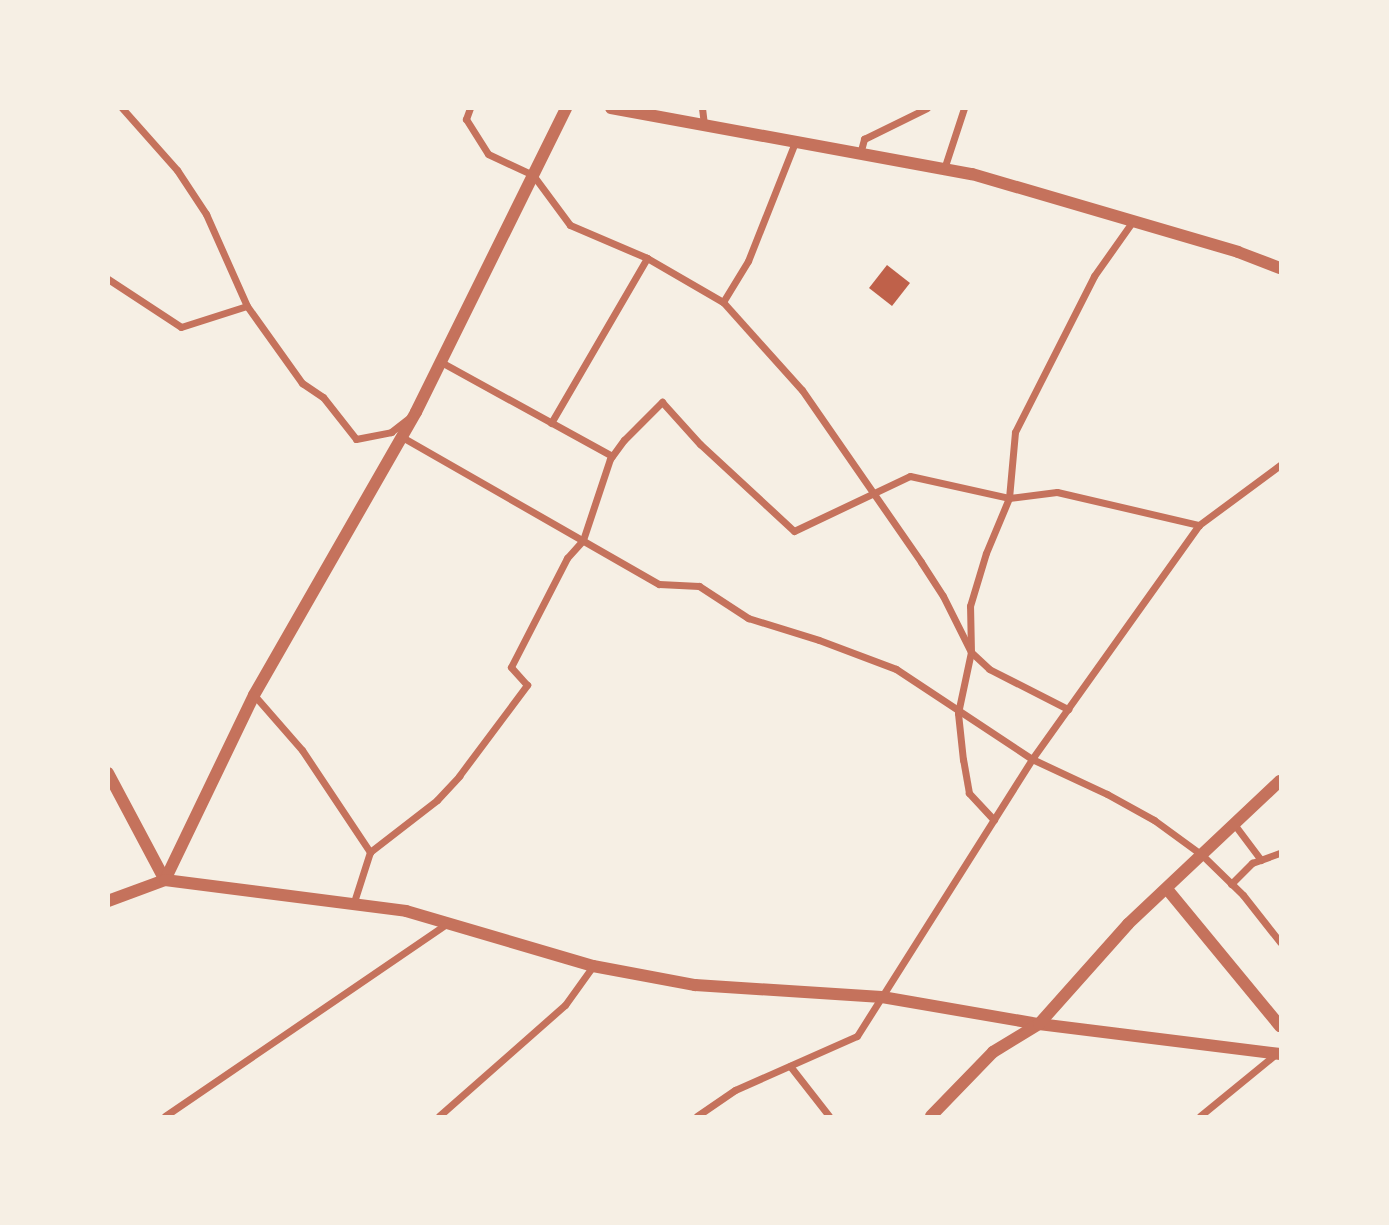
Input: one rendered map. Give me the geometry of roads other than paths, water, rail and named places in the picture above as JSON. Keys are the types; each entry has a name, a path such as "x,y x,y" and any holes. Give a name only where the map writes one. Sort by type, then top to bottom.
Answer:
{"street":[{"path":"122,108 177,170 206,214 247,306 302,383 323,397 356,439 391,432 416,412"},
{"path":"470,108 467,119 488,154 533,175 570,225 647,258 723,302 802,390 943,596 971,652 989,669 1069,709"},
{"path":"165,880 254,695 416,412 566,108"},
{"path":"611,108 972,174 1238,252 1280,268"},
{"path":"702,108 704,126"},
{"path":"860,154 864,139 926,108"},
{"path":"944,169 964,108"},
{"path":"723,302 748,261 795,142"},
{"path":"994,820 969,793 958,713 971,652 971,606 986,553 1009,498 1015,432 1094,276 1133,221"},
{"path":"551,423 647,258"},
{"path":"108,279 181,327 247,306"},
{"path":"441,362 612,456"},
{"path":"352,905 370,852 437,800 527,685 511,667 567,558 583,540 612,456 662,402 700,444 794,531 910,476 1009,498 1056,492 1199,525"},
{"path":"402,437 659,584 699,586 748,618 896,669 958,713 1032,759 1107,794 1154,820 1202,855 1231,884 1280,942"},
{"path":"698,1116 707,1113 735,1090 857,1036 1032,759 1199,525 1280,466"},
{"path":"254,695 302,750 370,852"},
{"path":"110,776 165,880"},
{"path":"931,1116 993,1052 1040,1024 1128,924 1280,781"},
{"path":"1234,824 1261,860"},
{"path":"1231,884 1252,863 1280,853"},
{"path":"108,901 165,880 406,911 593,966 695,985 882,997 1040,1024 1279,1053"},
{"path":"1167,889 1280,1026"},
{"path":"165,1116 449,923"},
{"path":"439,1116 565,1005 593,966"},
{"path":"1200,1116 1279,1053"},
{"path":"790,1066 829,1116"}]}
